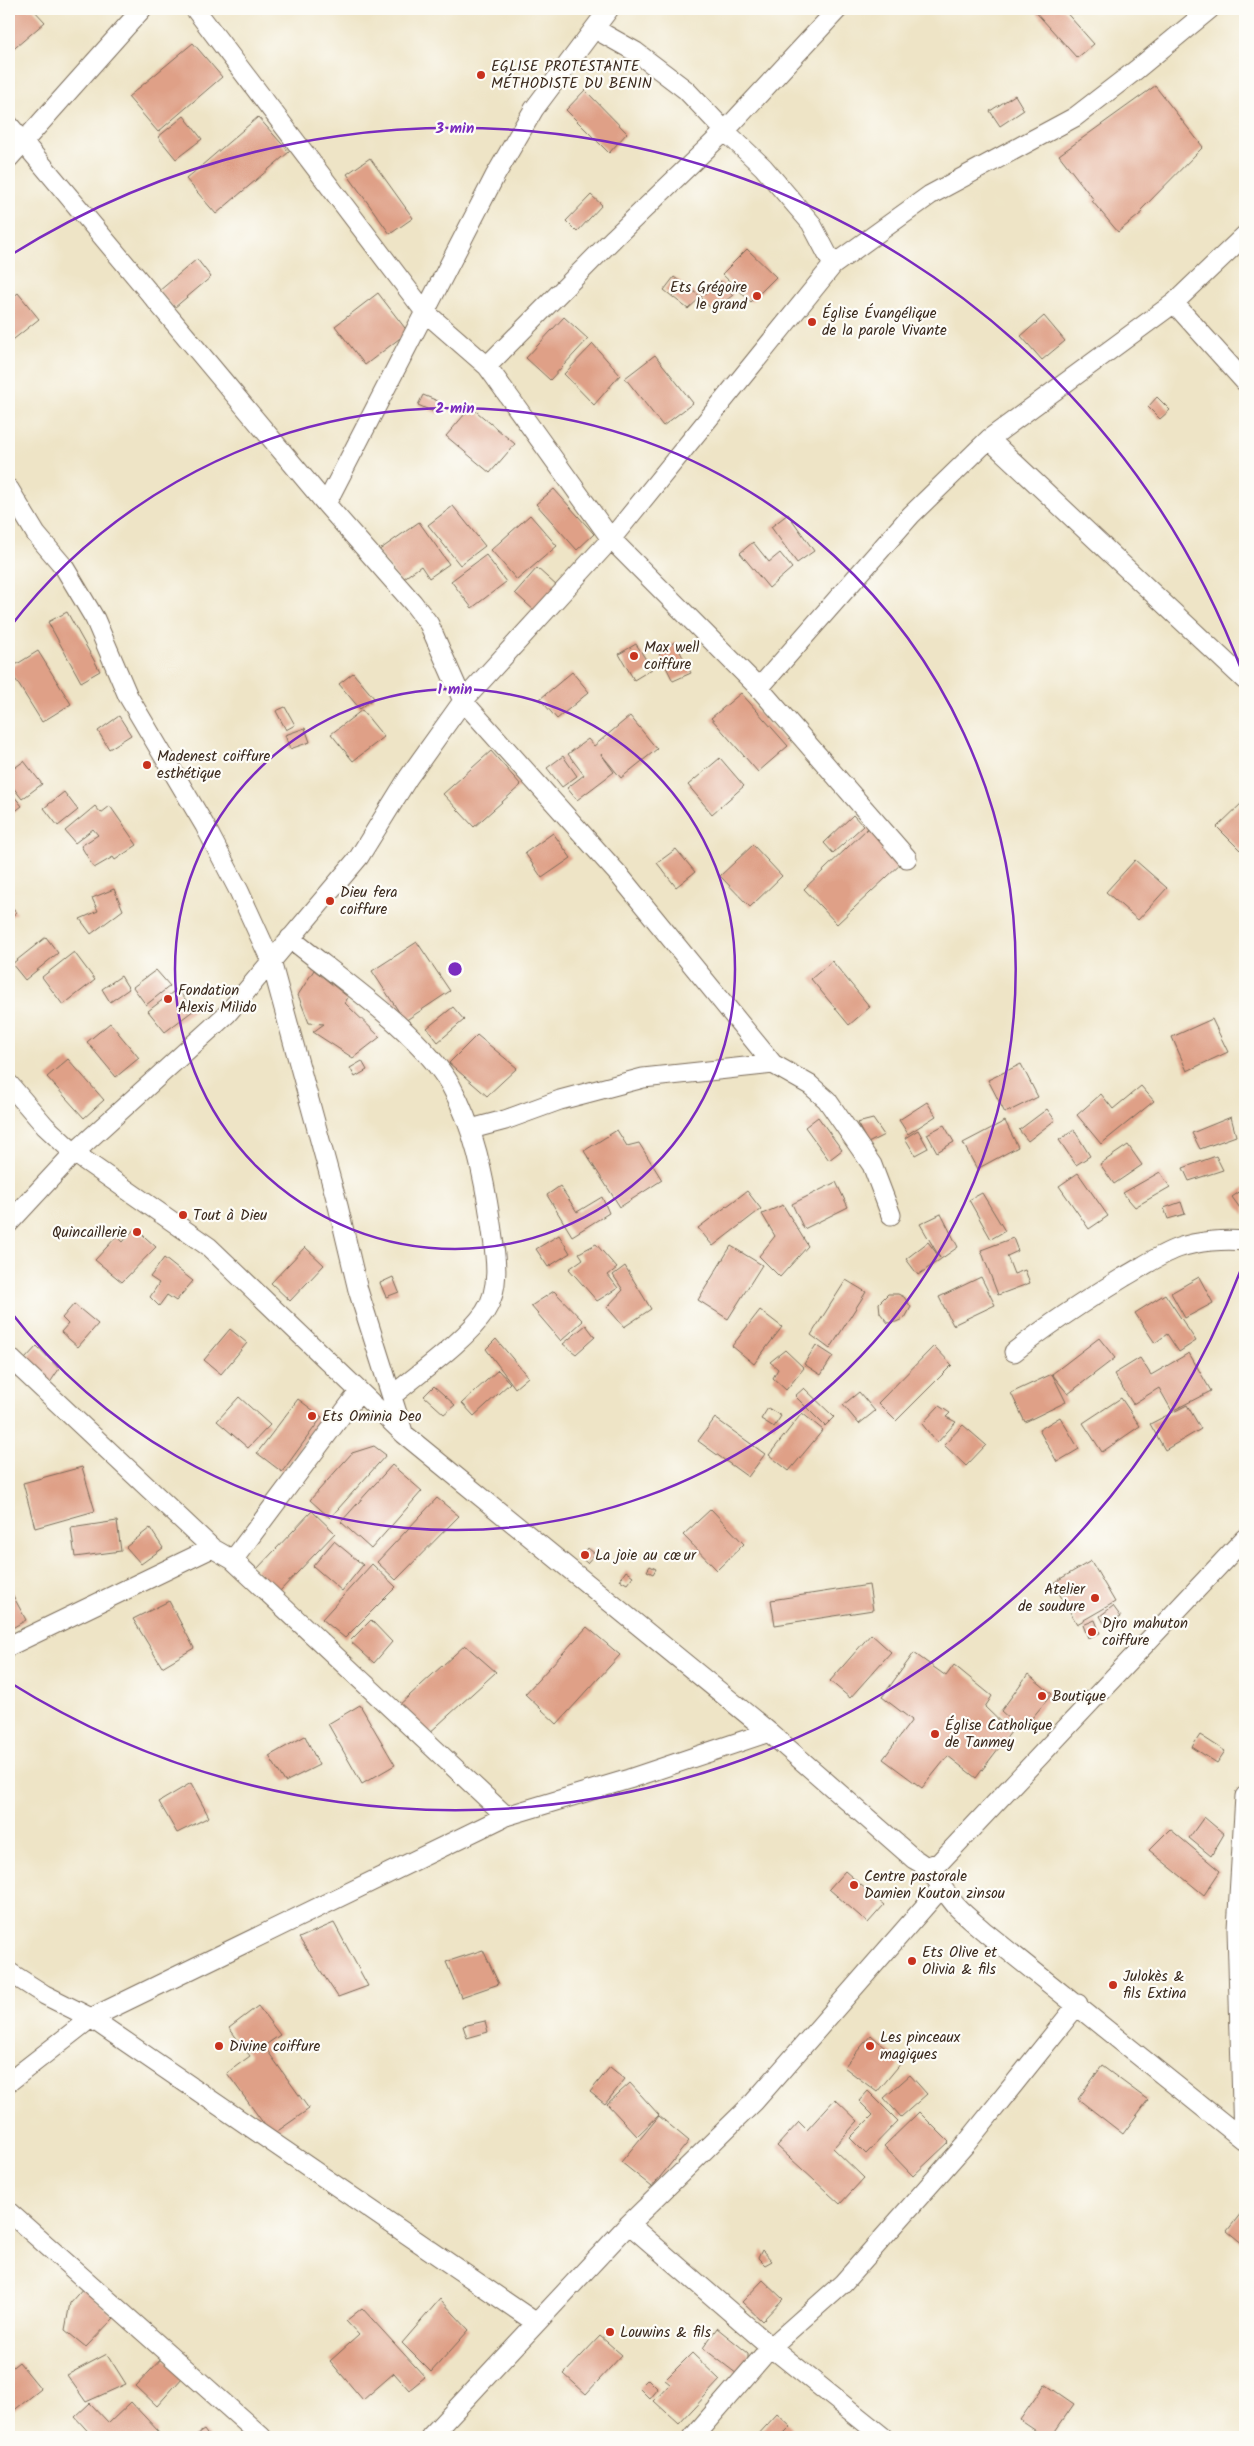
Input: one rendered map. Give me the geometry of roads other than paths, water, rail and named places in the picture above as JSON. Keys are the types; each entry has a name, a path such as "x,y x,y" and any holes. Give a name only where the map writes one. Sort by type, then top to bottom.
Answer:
{"street":[{"path":"9,158 142,9"},
{"path":"195,9 425,312 487,366 611,539 759,688 907,858"},
{"path":"326,504 495,176 534,109 609,9"},
{"path":"487,366 724,131 838,9"},
{"path":"9,1223 74,1152 227,1014 359,857 408,778 464,701 611,539 833,265 930,195 1075,116 1136,70 1210,9"},
{"path":"595,29 636,52 686,90 724,131 763,167 811,223 833,265"},
{"path":"9,125 326,504 413,603 429,624 464,701 619,875 773,1064 810,1085 827,1100 872,1165 891,1215"},
{"path":"759,688 911,514 990,439 1174,303 1245,235"},
{"path":"1174,303 1245,382"},
{"path":"990,439 1245,680"},
{"path":"9,489 36,534 64,567 95,619 128,696 205,826 239,891 271,961 338,1206 358,1290 404,1434"},
{"path":"290,938 418,1044 450,1085 471,1129 489,1211 494,1246 496,1274 494,1294 485,1312 469,1331 392,1396"},
{"path":"471,1129 498,1122 560,1100 643,1078 773,1064"},
{"path":"9,1084 38,1119 74,1152 209,1247 404,1434 769,1732 914,1859 927,1866 940,1888 959,1909 985,1932 1078,2004 1244,2140"},
{"path":"1014,1352 1057,1319 1157,1258 1179,1248 1202,1243 1230,1240 1245,1241"},
{"path":"9,1357 212,1548 233,1560 506,1816"},
{"path":"233,1560 359,1392"},
{"path":"927,1866 939,1863 1245,1538"},
{"path":"9,1646 212,1548"},
{"path":"9,2082 91,2018 506,1816 629,1779 769,1732"},
{"path":"1244,2140 1236,1929 1245,1796"},
{"path":"430,2437 535,2322 629,2224 754,2102 940,1888"},
{"path":"9,1972 45,1995 91,2018 535,2322"},
{"path":"693,2437 771,2347 843,2283 965,2145 1078,2004"},
{"path":"9,2212 262,2437"},
{"path":"629,2224 771,2347 883,2437"}],"place":[{"name":"EGLISE PROTESTANTE MÉTHODISTE DU BENIN","path":"481,75"},
{"name":"Ets Grégoire le grand","path":"757,296"},
{"name":"Église Évangélique de la parole Vivante","path":"812,322"},
{"name":"Max well coiffure","path":"634,656"},
{"name":"Madenest coiffure esthétique","path":"147,765"},
{"name":"Dieu fera coiffure","path":"330,901"},
{"name":"Fondation Alexis Milido","path":"168,999"},
{"name":"Tout à Dieu","path":"183,1215"},
{"name":"Quincaillerie","path":"137,1232"},
{"name":"Ets Ominia Deo","path":"312,1416"},
{"name":"La joie au cœur","path":"585,1555"},
{"name":"Atelier de soudure","path":"1095,1598"},
{"name":"Djro mahuton coiffure","path":"1092,1632"},
{"name":"Boutique","path":"1042,1696"},
{"name":"Église Catholique de Tanmey","path":"935,1734"},
{"name":"Centre pastorale Damien Kouton zinsou","path":"854,1885"},
{"name":"Ets Olive et Olivia & fils","path":"912,1961"},
{"name":"Julokès & fils Extina","path":"1113,1985"},
{"name":"Divine coiffure","path":"219,2046"},
{"name":"Les pinceaux magiques","path":"870,2046"},
{"name":"Louwins & fils","path":"610,2332"}]}
